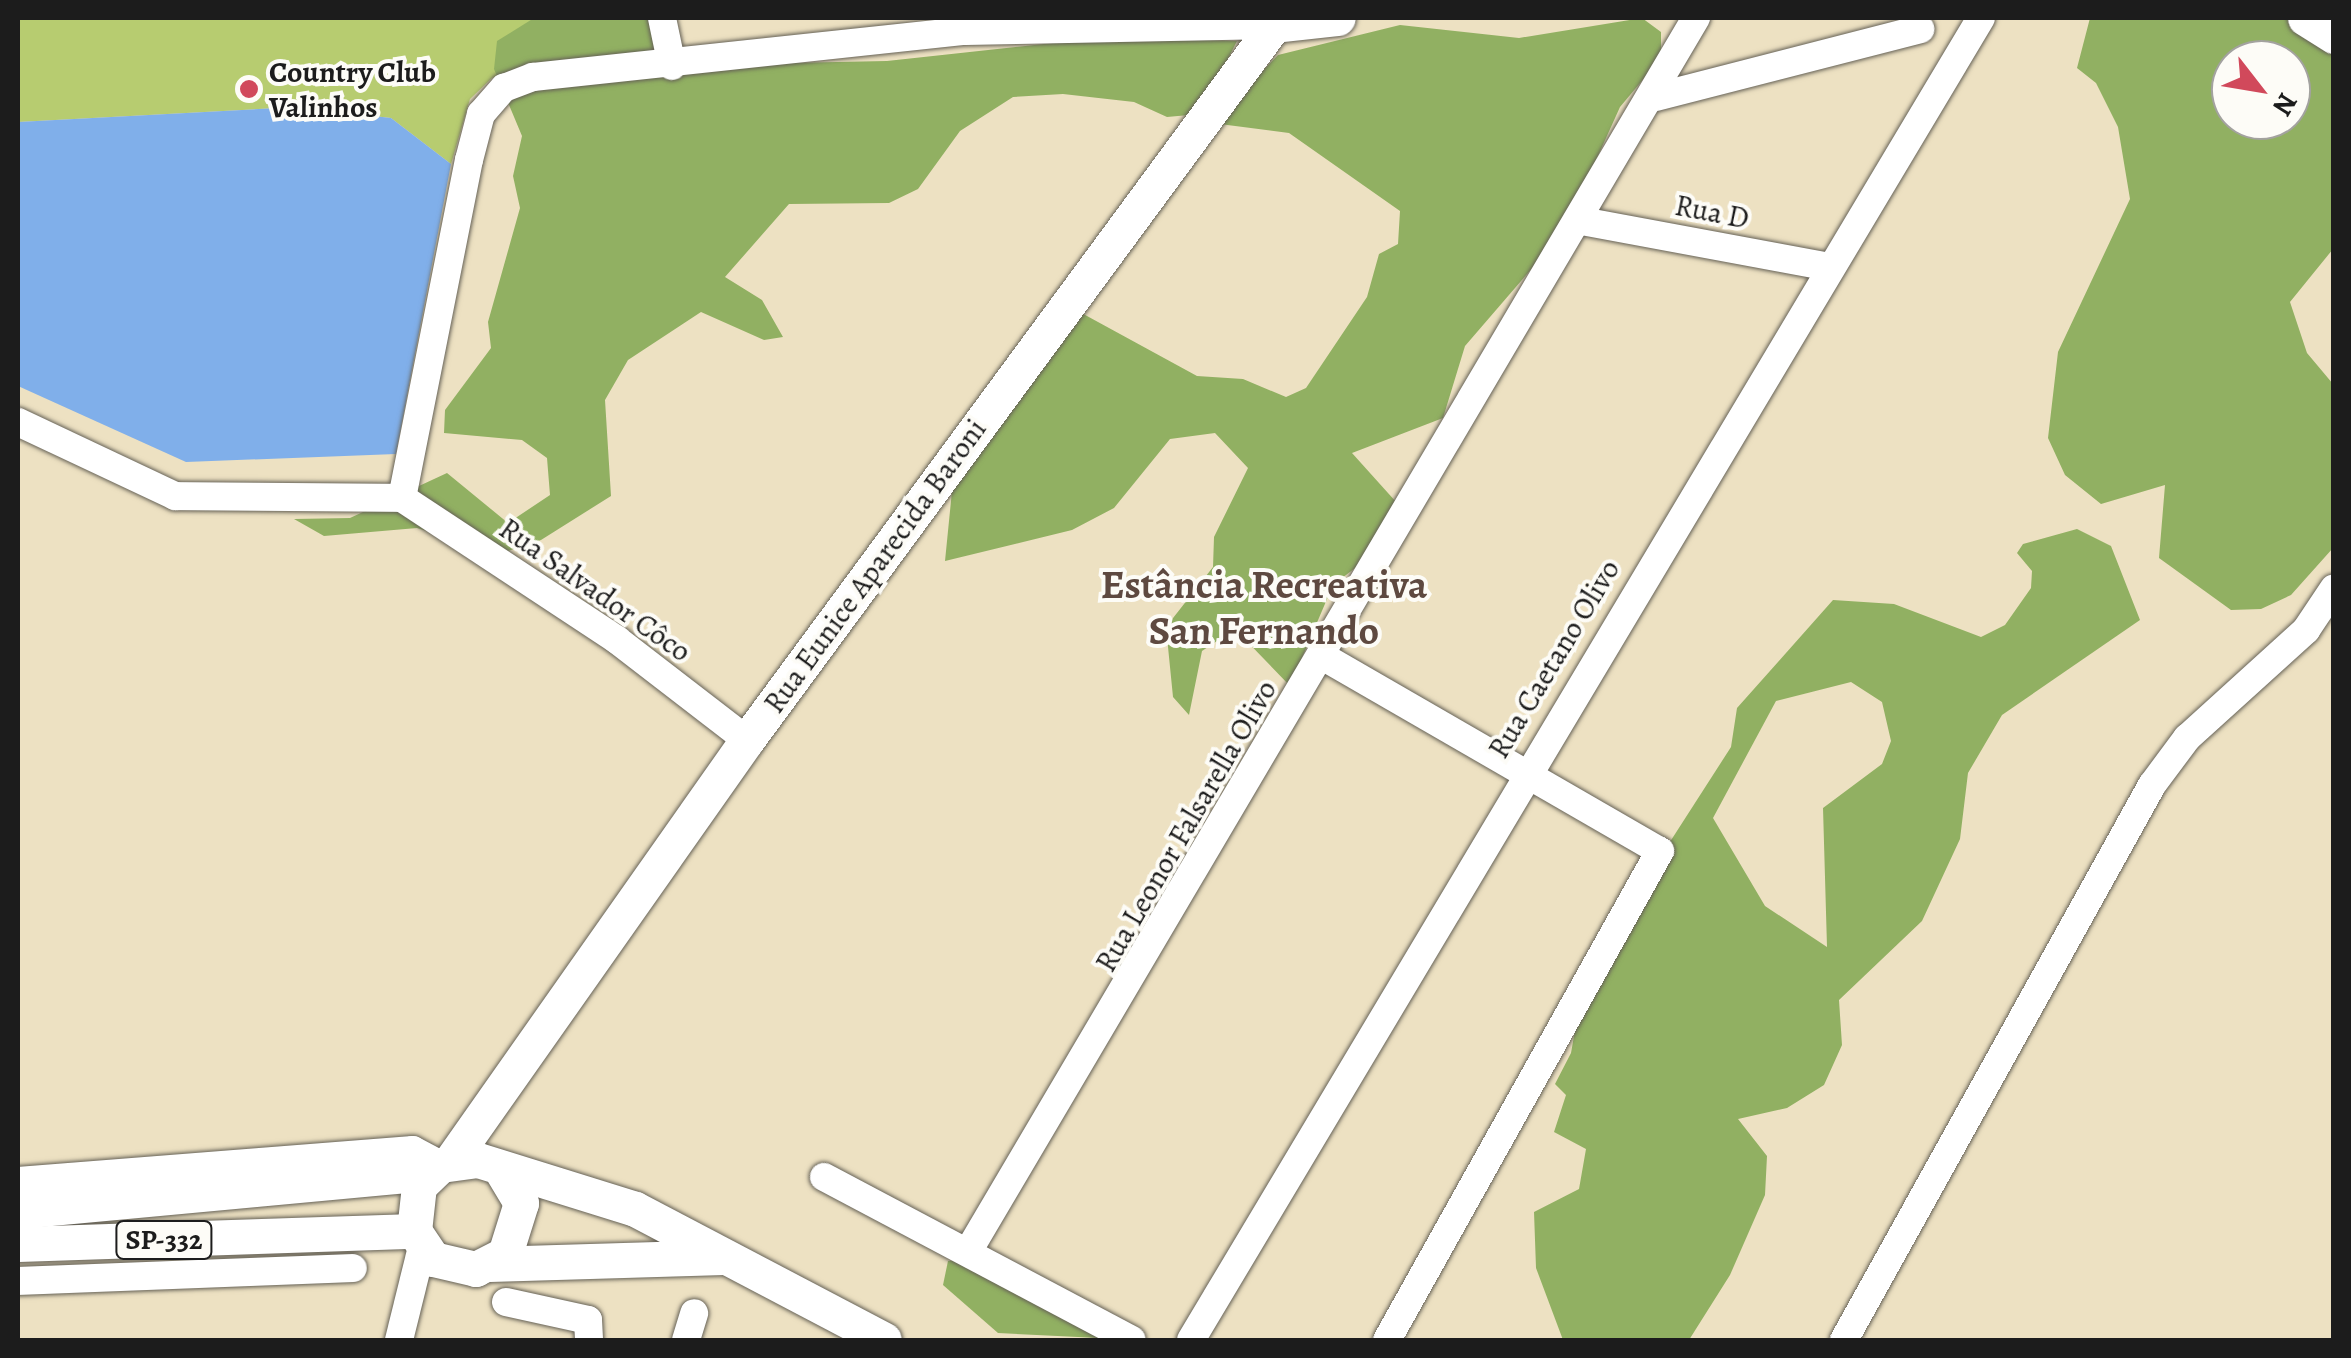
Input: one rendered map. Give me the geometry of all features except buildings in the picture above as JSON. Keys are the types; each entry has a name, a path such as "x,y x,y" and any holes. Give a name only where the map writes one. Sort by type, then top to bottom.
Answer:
{"main road":[{"path":"1276,21 1324,18"},
{"path":"2305,18 2334,36"},
{"name":"Rua Eunice Aparecida Baroni","path":"460,1167 478,1119 746,740 1276,21"},
{"path":"460,1167 521,1222 490,1264 428,1248 413,1200 460,1167"},
{"name":"SP-332","path":"18,1211 460,1167 600,1195 729,1257 884,1340"},
{"name":"SP-332","path":"18,1244 428,1248"},
{"name":"SP-332","path":"490,1264 729,1257"}],"street":[{"path":"662,18 672,66"},
{"name":"Rua Leonor Falsarella Olivo","path":"969,1250 1656,97 1696,18"},
{"name":"Rua Caetano Olivo","path":"1191,1340 1523,772 1953,59 1982,18"},
{"path":"18,422 175,496 402,498 481,114 504,88 532,77 672,66 965,31 1276,21"},
{"path":"1656,97 1921,23 1953,59"},
{"name":"Rua D","path":"1582,220 1830,267"},
{"name":"Rua Salvador Côco","path":"402,498 618,640 746,740"},
{"path":"1844,1340 2152,786 2186,738 2306,630 2334,588"},
{"path":"1322,656 1660,852 1388,1340"},
{"path":"18,1180 413,1150 460,1167"},
{"path":"824,1177 969,1250 1132,1340"},
{"path":"398,1340 428,1248"},
{"path":"18,1281 353,1268"},
{"path":"506,1302 588,1320 590,1340"}],"green space":[{"name":"Country Club Valinhos","path":"18,18 650,18 492,78 470,99 451,164 391,118 296,107 18,122"},
{"path":"534,18 651,18 689,65 887,61 1108,37 1237,41 1200,114 1167,117 1134,102 1063,94 1013,97 960,131 918,189 889,203 789,204 725,277 762,300 783,337 764,340 701,312 628,360 605,400 611,496 541,540 499,554 417,528 324,536 294,519 350,518 447,473 508,523 550,495 547,458 522,440 444,433 445,410 491,348 488,322 520,208 513,176 522,136 494,69 497,41"},
{"path":"1642,18 1661,32 1661,58 1620,107 1564,231 1465,346 1443,418 1352,453 1397,503 1372,555 1333,585 1290,686 1235,629 1202,651 1189,715 1173,697 1166,627 1213,567 1214,537 1248,468 1215,433 1170,439 1114,508 1072,530 945,561 953,481 1076,310 1197,376 1243,379 1286,397 1306,388 1367,297 1379,254 1398,244 1400,211 1289,133 1212,123 1278,55 1400,25 1519,38"},
{"path":"2090,18 2295,18 2333,54 2333,249 2290,302 2307,353 2333,384 2333,548 2291,595 2261,609 2231,610 2159,558 2165,485 2101,504 2065,475 2048,438 2058,352 2130,199 2118,127 2096,83 2077,68"},
{"path":"2077,529 2111,546 2140,620 2002,715 1968,773 1960,839 1922,921 1839,1000 1842,1045 1824,1085 1787,1108 1738,1119 1767,1156 1765,1195 1730,1275 1689,1340 1563,1340 1536,1268 1534,1212 1579,1189 1586,1149 1554,1132 1566,1095 1555,1084 1571,1053 1585,974 1731,747 1737,708 1833,600 1894,604 1981,637 2005,625 2031,588 2032,571 2017,553 2023,544","holes":["1851,682 1882,702 1891,741 1882,764 1823,808 1827,947 1765,906 1713,818 1776,701"]},
{"path":"959,1260 1140,1340 998,1333 943,1285 948,1261"}],"water":[{"path":"296,107 391,118 451,164 396,454 186,462 18,386 18,122"}],"place":[{"name":"Country Club Valinhos","path":"249,89"}],"district":[{"name":"Estância Recreativa San Fernando","path":"1264,608"}]}
